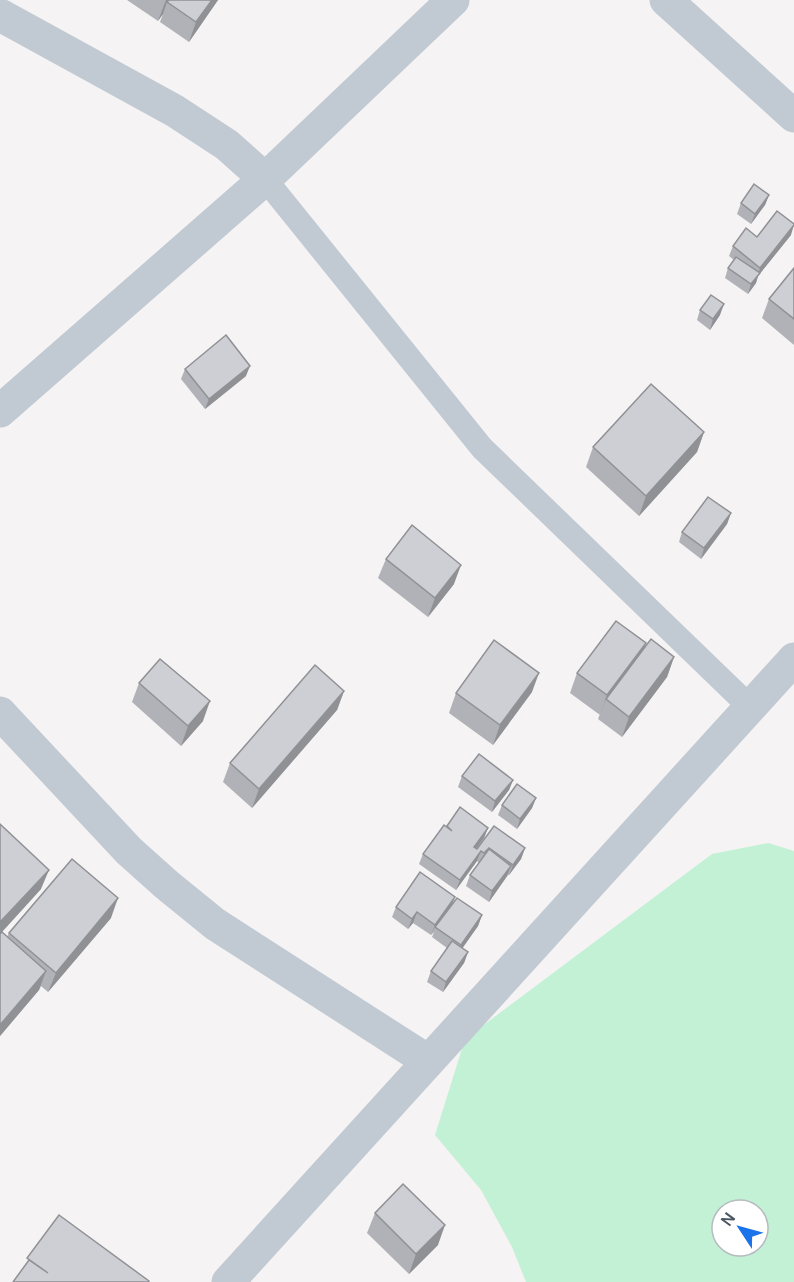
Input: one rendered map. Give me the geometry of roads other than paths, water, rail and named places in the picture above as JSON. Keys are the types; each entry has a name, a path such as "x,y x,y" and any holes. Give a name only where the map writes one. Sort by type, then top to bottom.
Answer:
{"street":[{"path":"0,411 265,179 453,0"},
{"path":"666,0 794,116"},
{"path":"0,15 175,111 227,146 265,179"},
{"path":"228,1282 794,659"},
{"path":"0,713 129,851 207,917 428,1060"}],"lane":[{"path":"265,179 482,448 750,707"}]}
